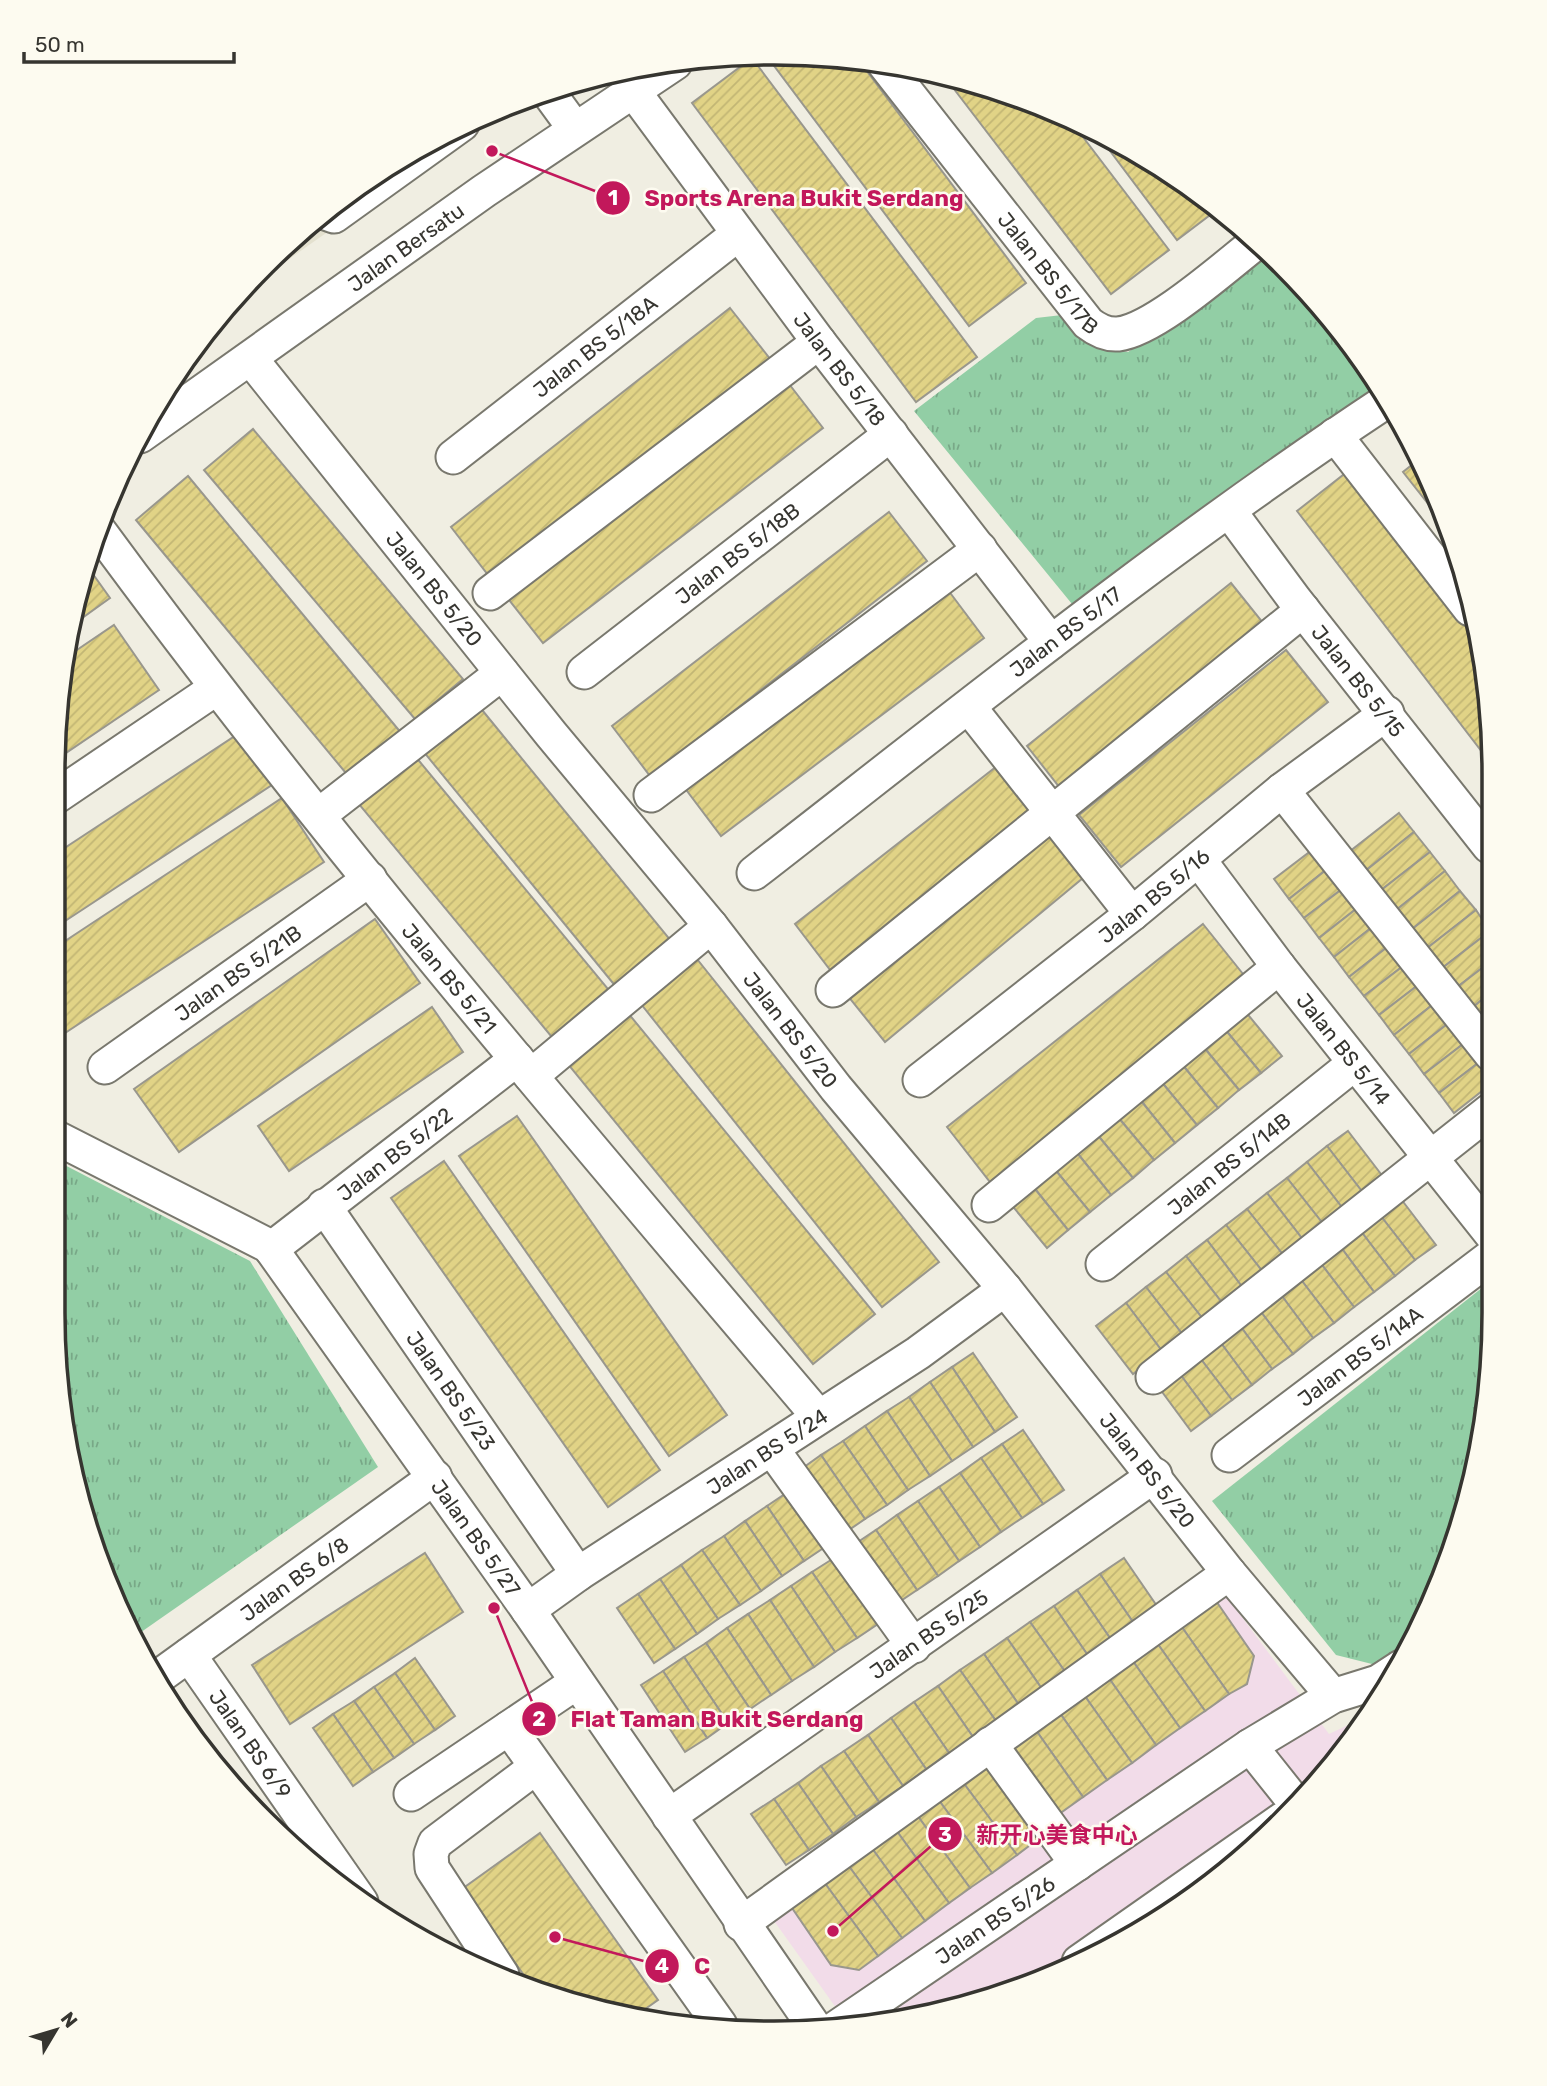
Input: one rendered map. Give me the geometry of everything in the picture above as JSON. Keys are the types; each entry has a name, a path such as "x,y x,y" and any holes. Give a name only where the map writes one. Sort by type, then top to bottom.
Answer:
{"street":[{"name":"Jalan Bersatu","path":"164,413 251,359 484,191 659,74"},
{"name":"Jalan BS 5/17B","path":"893,75 1088,324 1098,331 1119,334 1151,321 1249,248"},
{"name":"Jalan BS 5/18","path":"634,92 819,342 1051,642"},
{"path":"554,100 575,129"},
{"name":"Jalan BS 5/18A","path":"453,457 738,234"},
{"path":"490,593 819,342"},
{"name":"Jalan BS 5/20","path":"251,359 502,673 711,926 836,1088 1005,1289 1155,1475 1229,1573 1333,1696"},
{"name":"Jalan BS 5/17","path":"754,873 1051,642 1335,435 1379,406"},
{"name":"Jalan BS 5/18B","path":"584,672 891,434"},
{"path":"1335,435 1460,597"},
{"name":"Jalan BS 5/15","path":"1230,512 1303,610 1387,713 1482,837"},
{"name":"Jalan BS 5/21","path":"105,539 215,690 524,1068 818,1416"},
{"path":"651,795 979,549"},
{"path":"833,990 1051,811 1303,610"},
{"path":"319,815 502,673"},
{"path":"65,791 215,690"},
{"path":"969,707 1132,914"},
{"name":"Jalan BS 5/16","path":"920,1080 1132,914 1282,790 1387,713"},
{"path":"1282,790 1482,1043"},
{"name":"Jalan BS 5/14","path":"1199,860 1279,967 1482,1223"},
{"name":"Jalan BS 5/21B","path":"105,1067 370,879"},
{"name":"Jalan BS 5/22","path":"271,1249 324,1206 524,1068 711,926"},
{"path":"989,1205 1279,967"},
{"name":"Jalan BS 5/14B","path":"1103,1264 1355,1063"},
{"path":"1153,1377 1482,1117"},
{"name":"Jalan BS 5/27","path":"65,1142 271,1249 528,1610 741,1924 810,2020"},
{"name":"Jalan BS 5/23","path":"324,1206 578,1574"},
{"name":"Jalan BS 5/14A","path":"1229,1455 1482,1264"},
{"name":"Jalan BS 5/24","path":"528,1610 578,1574 918,1353 1005,1289"},
{"path":"772,1449 914,1646"},
{"name":"Jalan BS 5/25","path":"668,1816 1155,1475"},
{"name":"Jalan BS 6/8","path":"164,1673 435,1477"},
{"path":"741,1924 1229,1573"},
{"name":"Jalan BS 6/9","path":"189,1656 305,1842"},
{"path":"411,1794 577,1682"},
{"name":"Jalan BS 5/26","path":"853,2016 1250,1746 1333,1696 1378,1682"},
{"path":"509,1728 716,2019"},
{"path":"990,1744 1077,1864"},
{"path":"1250,1746 1291,1797"},
{"path":"495,1964 432,1868 431,1854 435,1843 536,1767"},
{"path":"1147,1914 1215,1867"}],"shaded area":[{"path":"463,136 276,268 342,211 380,184"},
{"path":"1215,1581 1329,1734 1350,1724 1275,1814 1205,1875 1167,1902 1087,1948 1001,1984 912,2008 843,2018 762,1904"}],"green space":[{"path":"1261,260 1275,272 1336,342 1369,390 1072,604 914,411 1036,318 1062,315 1092,346 1128,352"},
{"path":"65,1165 250,1261 378,1467 141,1632 102,1540 78,1451 66,1359"},
{"path":"1482,1288 1481,1359 1476,1405 1458,1496 1428,1584 1387,1668 1336,1655 1212,1501"}],"building":[{"path":"758,65 977,357 916,402 692,103 742,66"},
{"path":"773,65 867,71 1026,283 969,326"},
{"path":"953,88 1001,102 1082,136 1169,250 1111,294"},
{"path":"1109,150 1167,184 1210,215 1177,240"},
{"path":"730,308 771,360 492,580 451,527"},
{"path":"786,380 823,428 543,643 506,596"},
{"path":"253,429 463,679 415,719 204,470"},
{"path":"1411,465 1429,505 1403,472"},
{"path":"1352,468 1463,612 1476,681 1482,751 1297,511"},
{"path":"188,476 402,734 350,778 136,520"},
{"path":"889,512 927,561 650,776 612,726"},
{"path":"93,575 110,598 82,618"},
{"path":"942,582 984,638 721,836 678,779"},
{"path":"1231,583 1268,629 1064,793 1027,746"},
{"path":"114,625 159,690 65,753 66,727 76,651"},
{"path":"1286,650 1328,702 1121,867 1079,815"},
{"path":"478,705 672,942 617,988 423,751"},
{"path":"241,732 275,783 65,921 65,848"},
{"path":"415,756 613,995 556,1042 358,803"},
{"path":"1006,759 1045,810 834,975 795,924"},
{"path":"282,798 324,862 65,1033 65,941"},
{"path":"1399,813 1414,832 1364,872 1349,852"},
{"path":"1052,817 1095,868 885,1042 843,990"},
{"path":"1414,832 1430,852 1380,891 1364,872"},
{"path":"1320,844 1335,863 1289,899 1274,879"},
{"path":"1430,852 1445,871 1395,911 1380,891"},
{"path":"1335,863 1350,883 1304,918 1289,899"},
{"path":"1445,871 1460,891 1411,930 1395,911"},
{"path":"1350,883 1365,902 1319,938 1304,918"},
{"path":"1460,891 1476,910 1426,949 1411,930"},
{"path":"1365,902 1380,921 1334,957 1319,938"},
{"path":"1476,910 1482,919 1482,937 1441,969 1426,949"},
{"path":"375,919 420,983 179,1152 134,1089"},
{"path":"1380,921 1395,941 1349,977 1334,957"},
{"path":"1203,924 1247,979 990,1182 947,1127"},
{"path":"1482,937 1482,968 1456,988 1441,969"},
{"path":"1395,941 1411,960 1364,996 1349,977"},
{"path":"693,954 939,1262 882,1307 637,999"},
{"path":"1411,960 1426,979 1379,1015 1364,996"},
{"path":"1482,968 1482,1000 1472,1008 1456,988"},
{"path":"1426,979 1440,999 1394,1035 1379,1015"},
{"path":"1440,999 1455,1018 1409,1054 1394,1035"},
{"path":"1482,1000 1482,1021 1472,1008"},
{"path":"1240,1005 1282,1056 1261,1073 1219,1022"},
{"path":"432,1007 463,1052 289,1171 258,1126"},
{"path":"628,1013 875,1314 813,1364 567,1063"},
{"path":"1455,1018 1471,1038 1424,1074 1409,1054"},
{"path":"1219,1022 1261,1073 1239,1090 1197,1039"},
{"path":"1471,1038 1482,1052 1482,1060 1439,1093 1424,1074"},
{"path":"1197,1039 1239,1090 1218,1108 1176,1057"},
{"path":"1176,1057 1218,1108 1197,1125 1155,1074"},
{"path":"1482,1060 1482,1091 1454,1113 1439,1093"},
{"path":"1155,1074 1197,1125 1175,1143 1134,1092"},
{"path":"1134,1092 1175,1143 1154,1160 1112,1110"},
{"path":"1112,1110 1154,1160 1133,1178 1091,1127"},
{"path":"517,1116 727,1415 669,1456 459,1156"},
{"path":"1091,1127 1133,1178 1111,1195 1070,1144"},
{"path":"1482,1127 1482,1142 1475,1133"},
{"path":"1348,1131 1384,1178 1364,1194 1327,1146"},
{"path":"1070,1144 1111,1195 1090,1212 1048,1161"},
{"path":"1327,1146 1364,1194 1344,1210 1307,1162"},
{"path":"444,1161 660,1470 608,1507 391,1198"},
{"path":"1048,1161 1090,1212 1068,1230 1027,1179"},
{"path":"1307,1162 1344,1210 1324,1225 1287,1178"},
{"path":"1287,1178 1324,1225 1304,1241 1267,1193"},
{"path":"1027,1179 1068,1230 1047,1248 1005,1197"},
{"path":"1267,1193 1304,1241 1284,1256 1247,1209"},
{"path":"1401,1199 1436,1245 1415,1260 1380,1215"},
{"path":"1247,1209 1284,1256 1263,1272 1226,1225"},
{"path":"1380,1215 1415,1260 1395,1276 1360,1230"},
{"path":"1226,1225 1263,1272 1243,1288 1207,1240"},
{"path":"1360,1230 1395,1276 1374,1292 1340,1246"},
{"path":"1207,1240 1243,1288 1223,1304 1186,1256"},
{"path":"1340,1246 1374,1292 1354,1307 1319,1261"},
{"path":"1186,1256 1223,1304 1203,1319 1166,1272"},
{"path":"1319,1261 1354,1307 1334,1323 1299,1277"},
{"path":"1166,1272 1203,1319 1183,1335 1146,1287"},
{"path":"1299,1277 1334,1323 1313,1338 1279,1292"},
{"path":"1146,1287 1183,1335 1162,1351 1126,1303"},
{"path":"1279,1292 1313,1338 1293,1354 1258,1308"},
{"path":"1126,1303 1162,1351 1133,1374 1096,1326"},
{"path":"1258,1308 1293,1354 1272,1369 1238,1323"},
{"path":"1238,1323 1272,1369 1252,1385 1218,1339"},
{"path":"1218,1339 1252,1385 1232,1400 1197,1354"},
{"path":"973,1353 1017,1417 995,1432 952,1367"},
{"path":"1197,1354 1232,1400 1211,1416 1177,1370"},
{"path":"952,1367 995,1432 973,1447 930,1382"},
{"path":"1177,1370 1211,1416 1191,1431 1157,1385"},
{"path":"930,1382 973,1447 952,1461 909,1397"},
{"path":"909,1397 952,1461 930,1476 887,1411"},
{"path":"887,1411 930,1476 908,1490 865,1426"},
{"path":"865,1426 908,1490 887,1505 843,1441"},
{"path":"1023,1430 1064,1490 1043,1504 1002,1444"},
{"path":"843,1441 887,1505 865,1519 821,1455"},
{"path":"1002,1444 1043,1504 1022,1518 981,1458"},
{"path":"821,1455 865,1519 843,1534 800,1470"},
{"path":"981,1458 1022,1518 1001,1532 960,1473"},
{"path":"960,1473 1001,1532 980,1547 939,1487"},
{"path":"939,1487 980,1547 959,1561 918,1501"},
{"path":"788,1492 825,1547 804,1561 767,1506"},
{"path":"918,1501 959,1561 938,1576 897,1515"},
{"path":"767,1506 804,1561 782,1576 745,1521"},
{"path":"897,1515 938,1576 917,1590 876,1530"},
{"path":"745,1521 782,1576 761,1591 724,1536"},
{"path":"876,1530 917,1590 896,1604 855,1544"},
{"path":"724,1536 761,1591 740,1605 702,1550"},
{"path":"702,1550 740,1605 718,1619 681,1565"},
{"path":"425,1553 463,1612 290,1724 252,1665"},
{"path":"834,1558 878,1624 857,1638 812,1572"},
{"path":"1124,1558 1159,1609 1135,1625 1100,1574"},
{"path":"681,1565 718,1619 697,1634 660,1579"},
{"path":"812,1572 857,1638 835,1652 791,1586"},
{"path":"1100,1574 1135,1625 1112,1641 1077,1590"},
{"path":"660,1579 697,1634 675,1649 638,1594"},
{"path":"791,1586 835,1652 814,1667 770,1600"},
{"path":"1077,1590 1112,1641 1089,1657 1054,1606"},
{"path":"638,1594 675,1649 654,1663 617,1608"},
{"path":"1214,1598 1254,1656 1247,1684 1229,1694 1179,1623"},
{"path":"770,1600 814,1667 792,1681 748,1614"},
{"path":"1054,1606 1089,1657 1066,1673 1030,1622"},
{"path":"748,1614 792,1681 771,1695 727,1628"},
{"path":"1030,1622 1066,1673 1042,1689 1007,1638"},
{"path":"1179,1623 1229,1694 1205,1711 1155,1640"},
{"path":"727,1628 771,1695 750,1709 706,1643"},
{"path":"1007,1638 1042,1689 1019,1705 984,1654"},
{"path":"1155,1640 1205,1711 1180,1728 1130,1657"},
{"path":"706,1643 750,1709 728,1723 684,1657"},
{"path":"984,1654 1019,1705 996,1721 960,1670"},
{"path":"684,1657 728,1723 707,1738 663,1671"},
{"path":"1130,1657 1180,1728 1156,1745 1106,1674"},
{"path":"415,1658 455,1716 435,1730 395,1673"},
{"path":"960,1670 996,1721 973,1737 938,1686"},
{"path":"663,1671 707,1738 685,1752 641,1685"},
{"path":"395,1673 435,1730 414,1744 374,1687"},
{"path":"1106,1674 1156,1745 1132,1763 1082,1692"},
{"path":"938,1686 973,1737 949,1753 914,1702"},
{"path":"374,1687 414,1744 394,1758 354,1701"},
{"path":"1082,1692 1132,1763 1107,1780 1057,1709"},
{"path":"354,1701 394,1758 373,1772 333,1714"},
{"path":"914,1702 949,1753 926,1769 891,1718"},
{"path":"1057,1709 1107,1780 1083,1797 1033,1726"},
{"path":"333,1714 373,1772 353,1786 313,1728"},
{"path":"891,1718 926,1769 903,1786 868,1735"},
{"path":"1033,1726 1083,1797 1059,1814 1008,1743"},
{"path":"868,1735 903,1786 879,1802 844,1751"},
{"path":"844,1751 879,1802 856,1817 821,1766"},
{"path":"992,1760 1046,1833 1017,1855 962,1781"},
{"path":"821,1766 856,1817 833,1834 798,1783"},
{"path":"962,1781 1017,1855 992,1873 938,1799"},
{"path":"798,1783 833,1834 809,1850 774,1799"},
{"path":"774,1799 809,1850 786,1865 751,1814"},
{"path":"938,1799 992,1873 970,1888 917,1815"},
{"path":"917,1815 970,1888 949,1903 896,1830"},
{"path":"896,1830 949,1903 925,1921 871,1847"},
{"path":"540,1833 658,2000 645,2009 635,2008 524,1976 462,1889"},
{"path":"871,1847 925,1921 902,1938 848,1865"},
{"path":"848,1865 902,1938 878,1956 824,1882"},
{"path":"824,1882 878,1956 859,1970 831,1965 790,1905"}],"place":[{"name":"Sports Arena Bukit Serdang","path":"492,151"},
{"name":"Flat Taman Bukit Serdang","path":"494,1608"},
{"name":"新开心美食中心","path":"833,1931"},
{"name":"C","path":"555,1937"}]}
